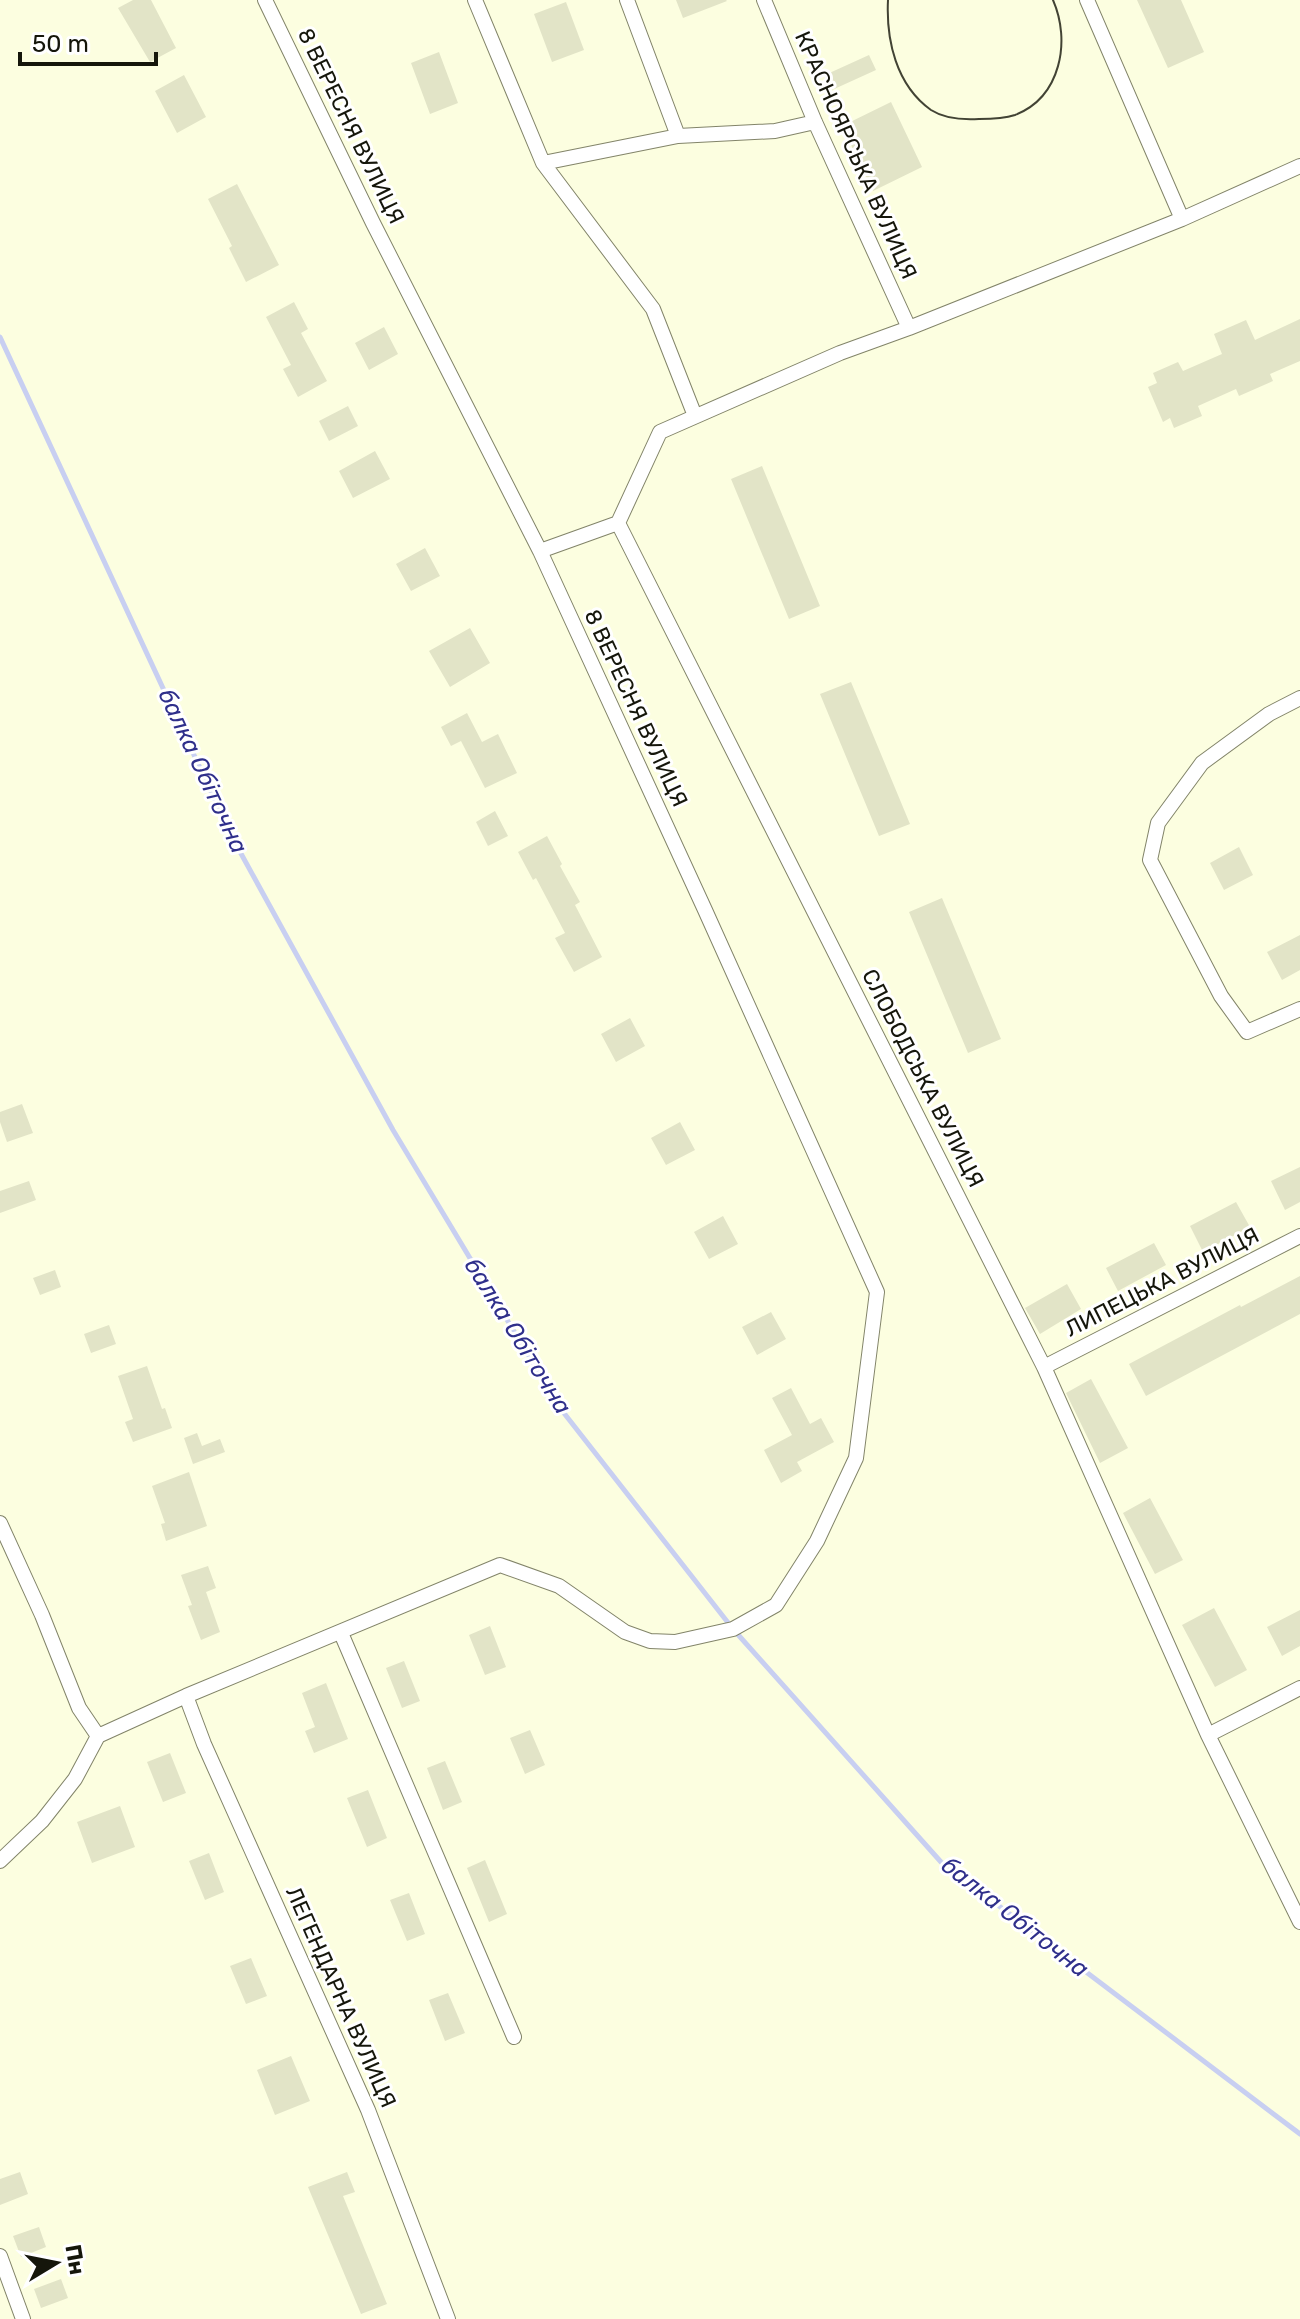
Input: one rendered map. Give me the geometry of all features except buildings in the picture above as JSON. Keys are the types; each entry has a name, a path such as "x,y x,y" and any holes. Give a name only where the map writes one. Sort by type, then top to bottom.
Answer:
{"street":[{"name":"8 ВЕРЕСНЯ ВУЛИЦЯ","path":"265,0 373,223 540,551 877,1292 856,1458 817,1541 776,1605 733,1629 675,1642 650,1641 625,1632 559,1586 500,1565 341,1633"},
{"path":"475,0 543,163 653,309 695,416"},
{"path":"627,0 678,136"},
{"name":"КРАСНОЯРСЬКА ВУЛИЦЯ","path":"764,0 815,122 909,328"},
{"path":"1087,0 1182,219"},
{"path":"543,163 678,136 775,131 815,122"},
{"path":"540,551 618,523 660,432 840,353 1182,219 1300,166"},
{"name":"СЛОБОДСЬКА ВУЛИЦЯ","path":"618,523 1044,1367 1208,1735 1300,1922"},
{"path":"1300,698 1269,714 1202,763 1158,823 1150,860 1221,996 1247,1032 1300,1009"},
{"name":"ЛИПЕЦЬКА ВУЛИЦЯ","path":"1044,1367 1300,1236"},
{"path":"0,1523 42,1615 79,1708 98,1736"},
{"path":"0,1861 42,1821 75,1779 98,1736 186,1696 341,1633 514,2037"},
{"path":"1208,1735 1300,1688"},
{"name":"ЛЕГЕНДАРНА ВУЛИЦЯ","path":"186,1696 210,1758 368,2110 448,2319"},
{"path":"0,2256 23,2319"}],"waterway":[{"name":"балка Обіточна","path":"0,337 233,839 393,1130 560,1408 733,1629 941,1862 1300,2134"}],"tram line":[{"path":"888,0 891,46 909,88 936,113 966,119 1015,115 1031,107 1043,95 1052,82 1061,50 1061,33 1053,0"}]}
